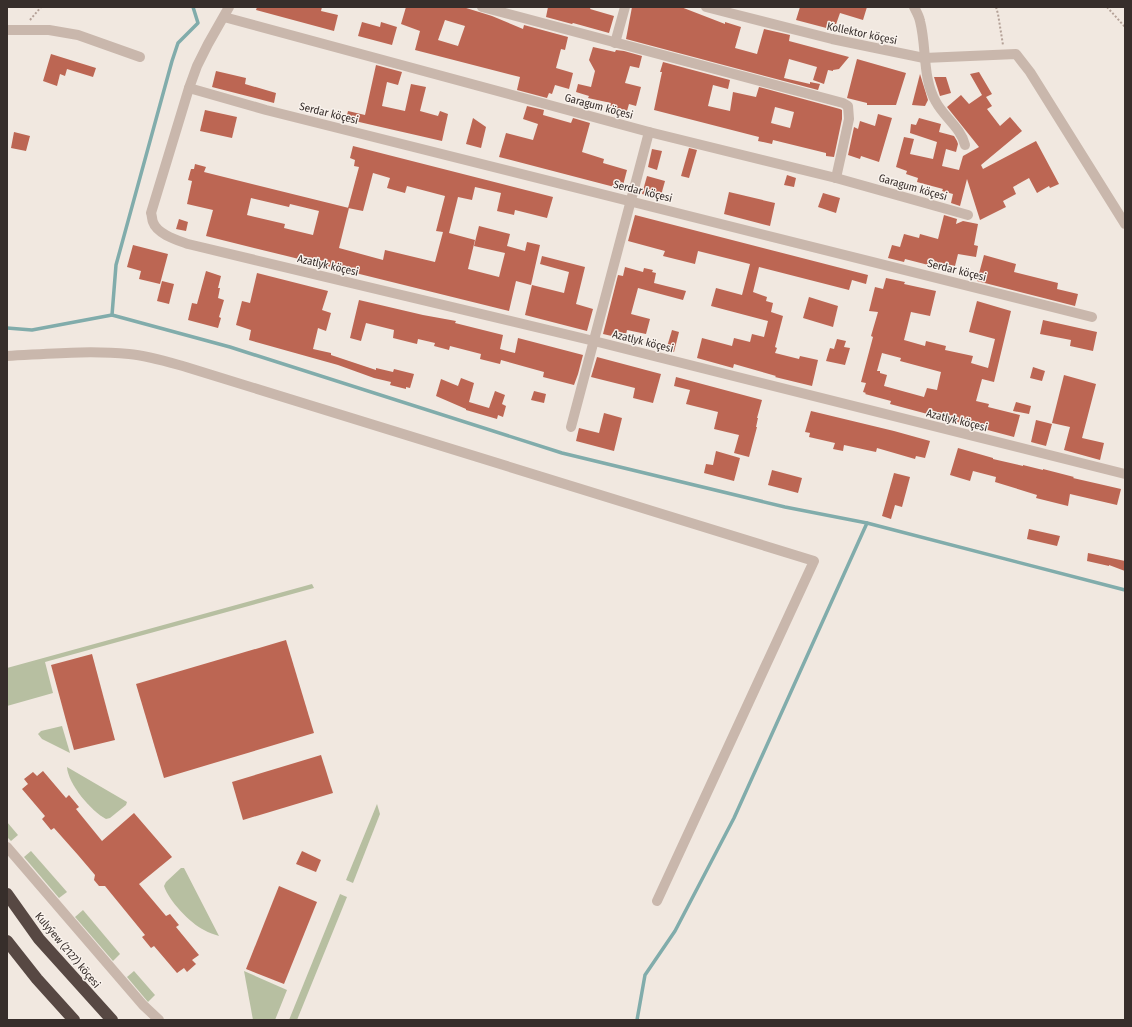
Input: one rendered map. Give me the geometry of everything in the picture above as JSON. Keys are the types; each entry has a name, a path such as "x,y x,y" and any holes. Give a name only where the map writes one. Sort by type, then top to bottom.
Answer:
{"highway":[{"name":"Kulyýew (2127) köçesi","path":"7,894 39,939 112,1020"},
{"path":"7,942 37,979 74,1020"}],"street":[{"path":"189,88 198,66 229,7"},
{"path":"482,7 843,103 848,106 848,119 836,178"},
{"path":"615,43 625,7"},
{"name":"Kollektor köçesi","path":"706,7 832,40 924,58 1016,54 1030,72 1125,224"},
{"path":"914,7 920,20 924,58 930,89 936,102 957,130 965,145"},
{"name":"Garagum köçesi","path":"224,16 649,132 836,178 968,215"},
{"path":"7,30 50,30 78,35 140,58"},
{"name":"Serdar köçesi","path":"189,88 266,110 631,200 1092,317"},
{"name":"Azatlyk köçesi","path":"189,88 151,212 153,222 157,228 171,238 188,244 594,341 1125,474"},
{"path":"571,427 649,132"},
{"path":"7,356 83,352 131,354 186,366 814,561 658,901"},
{"path":"7,847 143,1005 160,1020"}],"path":[{"path":"22,30 41,7"},
{"path":"996,7 1004,54"},
{"path":"1107,7 1125,27"}],"green space":[{"path":"312,584 314,588 45,662 53,693 7,706 7,668"},
{"path":"62,726 70,753 42,739 38,734 41,731"},
{"path":"67,767 127,802 126,805 110,818 106,819 87,804 81,796 71,781"},
{"path":"377,804 380,814 353,883 346,880"},
{"path":"7,822 18,835 11,841 7,837"},
{"path":"31,851 67,892 59,898 24,857"},
{"path":"181,868 184,868 219,936 198,927 175,905 170,898 164,886 166,882"},
{"path":"340,894 347,897 297,1020 289,1020"},
{"path":"83,910 120,954 113,961 75,917"},
{"path":"134,971 155,995 148,1002 127,977"},
{"path":"244,971 287,990 275,1020 253,1020"}],"building":[{"path":"257,7 322,7 321,11 338,15 334,31 256,10"},
{"path":"406,7 463,7 492,16 523,29 524,25 568,37 565,50 561,49 556,68 573,73 569,89 555,85 552,94 549,93 547,98 517,90 520,77 415,50 420,31 401,24","holes":["445,20 465,26 458,46 438,40"]},
{"path":"548,7 591,7 590,9 614,16 609,33 546,17"},
{"path":"632,7 681,7 725,24 725,22 741,27 735,48 757,54 764,29 790,35 789,41 849,57 839,69 833,71 828,70 824,84 813,80 817,67 789,59 784,78 810,84 810,82 820,84 818,90 626,39"},
{"path":"800,7 867,7 863,20 840,13 834,30 796,20"},
{"path":"362,22 380,27 381,22 397,27 392,45 358,36"},
{"path":"593,47 615,52 616,50 624,51 642,56 639,68 630,66 625,83 641,87 636,106 629,104 627,111 610,107 611,103 588,98 589,96 576,92 578,84 591,87 595,71 589,60"},
{"path":"51,54 96,68 93,77 67,69 65,76 60,74 57,86 43,81"},
{"path":"857,59 906,73 896,105 867,105 867,103 847,98"},
{"path":"663,62 730,80 728,89 713,85 708,106 730,111 733,92 756,97 759,87 840,109 842,110 842,119 834,157 826,156 826,153 773,140 772,144 758,141 759,137 654,110 662,72 660,72","holes":["775,107 794,112 790,128 771,123"]},
{"path":"376,65 402,72 398,85 387,82 382,106 405,111 411,84 426,87 420,111 438,116 440,111 448,114 442,141 346,119 348,111 365,115"},
{"path":"216,71 246,78 245,84 276,93 274,103 212,87"},
{"path":"979,72 992,94 986,97 992,106 987,109 1000,126 1010,117 1022,131 981,165 983,169 1036,141 1059,184 1050,188 1049,186 1037,193 1029,178 1013,187 1016,194 1003,201 1006,207 980,220 967,179 960,206 951,203 953,194 942,191 943,189 917,182 918,178 906,174 907,171 896,167 904,137 914,139 910,154 933,159 937,142 910,133 911,124 916,125 919,118 941,124 939,132 954,136 958,144 956,152 946,149 942,166 959,170 963,156 979,147 947,107 961,95 969,104 982,95 970,74"},
{"path":"920,74 928,100 925,106 912,105"},
{"path":"934,77 946,77 951,93 940,96"},
{"path":"527,106 544,110 543,115 571,123 573,118 590,123 582,152 604,159 603,163 627,170 622,189 499,157 506,133 533,140 538,124 523,119"},
{"path":"205,110 237,117 232,138 200,131"},
{"path":"878,114 892,118 879,162 861,156 860,159 848,155 854,127 858,129 860,121 875,126"},
{"path":"473,118 486,127 481,148 466,144"},
{"path":"14,132 30,136 26,151 11,148"},
{"path":"353,146 553,197 547,218 515,210 514,215 497,211 501,193 475,187 472,200 458,197 449,233 475,240 468,269 499,277 505,253 474,246 479,226 510,234 507,246 525,251 527,242 540,245 531,285 516,281 509,311 206,236 213,210 187,204 192,181 188,180 191,169 194,169 195,164 206,167 204,172 348,208 359,167 354,166 355,160 350,158","holes":["373,173 390,178 387,188 405,193 407,186 445,196 436,231 443,232 435,262 385,250 383,260 339,248 349,208 363,211","251,198 289,207 290,204 319,211 313,235 284,228 285,224 247,215"]},
{"path":"689,148 697,150 689,178 681,176"},
{"path":"652,149 662,151 657,170 648,167"},
{"path":"787,175 796,178 794,187 784,185"},
{"path":"647,176 665,181 660,199 642,194"},
{"path":"729,192 775,203 770,226 724,214"},
{"path":"823,193 840,198 836,213 818,207"},
{"path":"635,215 868,275 866,284 852,280 849,290 759,267 753,292 767,297 766,301 773,303 771,312 783,316 775,347 777,348 775,353 799,359 800,356 818,360 812,386 775,377 776,376 734,364 733,368 697,358 702,338 732,346 734,338 750,342 752,334 764,337 768,321 711,306 716,288 742,295 750,264 698,251 695,264 663,256 665,251 628,241"},
{"path":"944,215 957,219 956,224 963,221 978,224 974,245 978,246 976,257 958,254 955,266 950,265 948,270 905,259 904,262 888,258 892,245 900,247 904,234 919,238 920,234 938,239"},
{"path":"179,219 188,222 186,231 176,229"},
{"path":"133,245 168,254 160,284 139,279 141,271 127,267"},
{"path":"984,255 1016,264 1014,272 1058,283 1057,289 1078,294 1075,306 977,281"},
{"path":"542,256 585,267 576,304 593,309 587,331 525,315 532,285 564,293 569,272 540,264"},
{"path":"625,267 643,272 644,268 653,270 652,272 656,273 654,283 686,291 683,300 638,288 631,314 650,319 646,334 627,330 625,339 603,334 618,275 623,276"},
{"path":"206,271 221,276 218,288 220,288 218,298 224,300 219,317 221,318 218,328 188,320 192,303 197,304"},
{"path":"257,273 328,291 322,310 331,313 326,331 318,328 313,349 331,353 331,355 376,370 376,368 393,372 394,369 414,374 410,388 406,387 406,389 390,385 391,382 374,378 338,365 249,340 251,330 236,325 242,301 250,303"},
{"path":"886,278 905,282 904,284 936,291 930,316 911,312 904,340 925,346 926,341 946,346 945,350 973,356 971,363 988,368 995,339 969,332 977,301 1011,311 994,382 982,379 976,401 989,404 988,407 1020,415 1014,437 890,404 891,401 865,394 866,393 863,392 866,383 861,382 878,312 869,311 875,287 883,289","holes":["882,353 901,358 900,361 941,372 937,390 927,388 924,397 884,386 887,375 877,371"]},
{"path":"162,281 174,284 169,304 157,301"},
{"path":"809,297 838,306 833,327 803,318"},
{"path":"359,300 456,321 455,323 503,335 500,349 515,353 518,338 583,355 574,385 543,377 544,372 501,360 500,364 480,359 481,354 450,346 449,350 434,346 435,343 418,339 417,344 393,338 394,330 366,323 361,341 350,338"},
{"path":"1043,320 1097,332 1093,351 1070,346 1071,340 1040,334"},
{"path":"672,330 679,332 674,352 666,350"},
{"path":"837,339 846,341 844,347 850,348 845,365 826,361 830,348 834,349"},
{"path":"597,357 661,374 653,403 633,398 635,388 591,377"},
{"path":"1033,367 1045,371 1042,381 1030,378"},
{"path":"1064,375 1096,384 1082,438 1104,443 1100,460 1064,450 1070,427 1052,423"},
{"path":"676,377 762,400 749,457 734,453 739,435 714,429 718,412 686,404 690,390 674,386"},
{"path":"461,378 474,383 469,402 489,408 495,391 505,395 502,404 506,406 503,417 498,415 497,419 466,410 436,396 441,379 458,386"},
{"path":"534,391 546,394 544,403 531,400"},
{"path":"1016,402 1031,406 1029,414 1013,411"},
{"path":"811,411 930,441 925,458 916,456 915,459 877,448 876,452 844,445 843,451 833,449 835,443 809,437 810,433 805,432"},
{"path":"604,413 622,418 614,451 576,441 579,428 599,433"},
{"path":"1036,420 1052,424 1046,446 1031,442"},
{"path":"958,448 993,459 1043,469 1074,477 1073,478 1121,489 1117,505 1070,494 1068,506 1036,498 1037,495 995,482 996,477 973,471 970,481 950,475"},
{"path":"716,451 740,458 734,481 704,473 706,464 713,465"},
{"path":"772,470 802,478 798,493 768,485"},
{"path":"894,473 910,477 902,507 895,505 891,519 882,516"},
{"path":"1029,529 1060,536 1057,546 1027,539"},
{"path":"1088,553 1125,561 1125,571 1109,565 1087,561"},
{"path":"286,640 314,733 164,778 136,684"},
{"path":"92,654 115,740 74,750 51,665"},
{"path":"321,755 333,793 243,820 232,782"},
{"path":"43,771 66,798 69,795 79,807 76,809 102,841 134,813 172,857 139,884 166,916 170,914 179,925 176,927 199,955 192,960 196,964 187,972 184,968 177,973 154,946 151,948 142,937 145,935 105,886 99,886 94,880 95,875 78,855 54,828 51,830 42,819 45,816 22,789 28,784 24,779 33,772 37,776"},
{"path":"302,851 321,860 316,872 296,864"},
{"path":"279,886 317,902 284,984 246,969"}],"waterway":[{"path":"193,7 198,23 178,43 172,61 116,265 112,315 230,347 562,453 785,507 867,523 1125,590"},
{"path":"7,328 32,330 112,315"},
{"path":"637,1020 645,975 675,931 734,818 867,523"}]}
